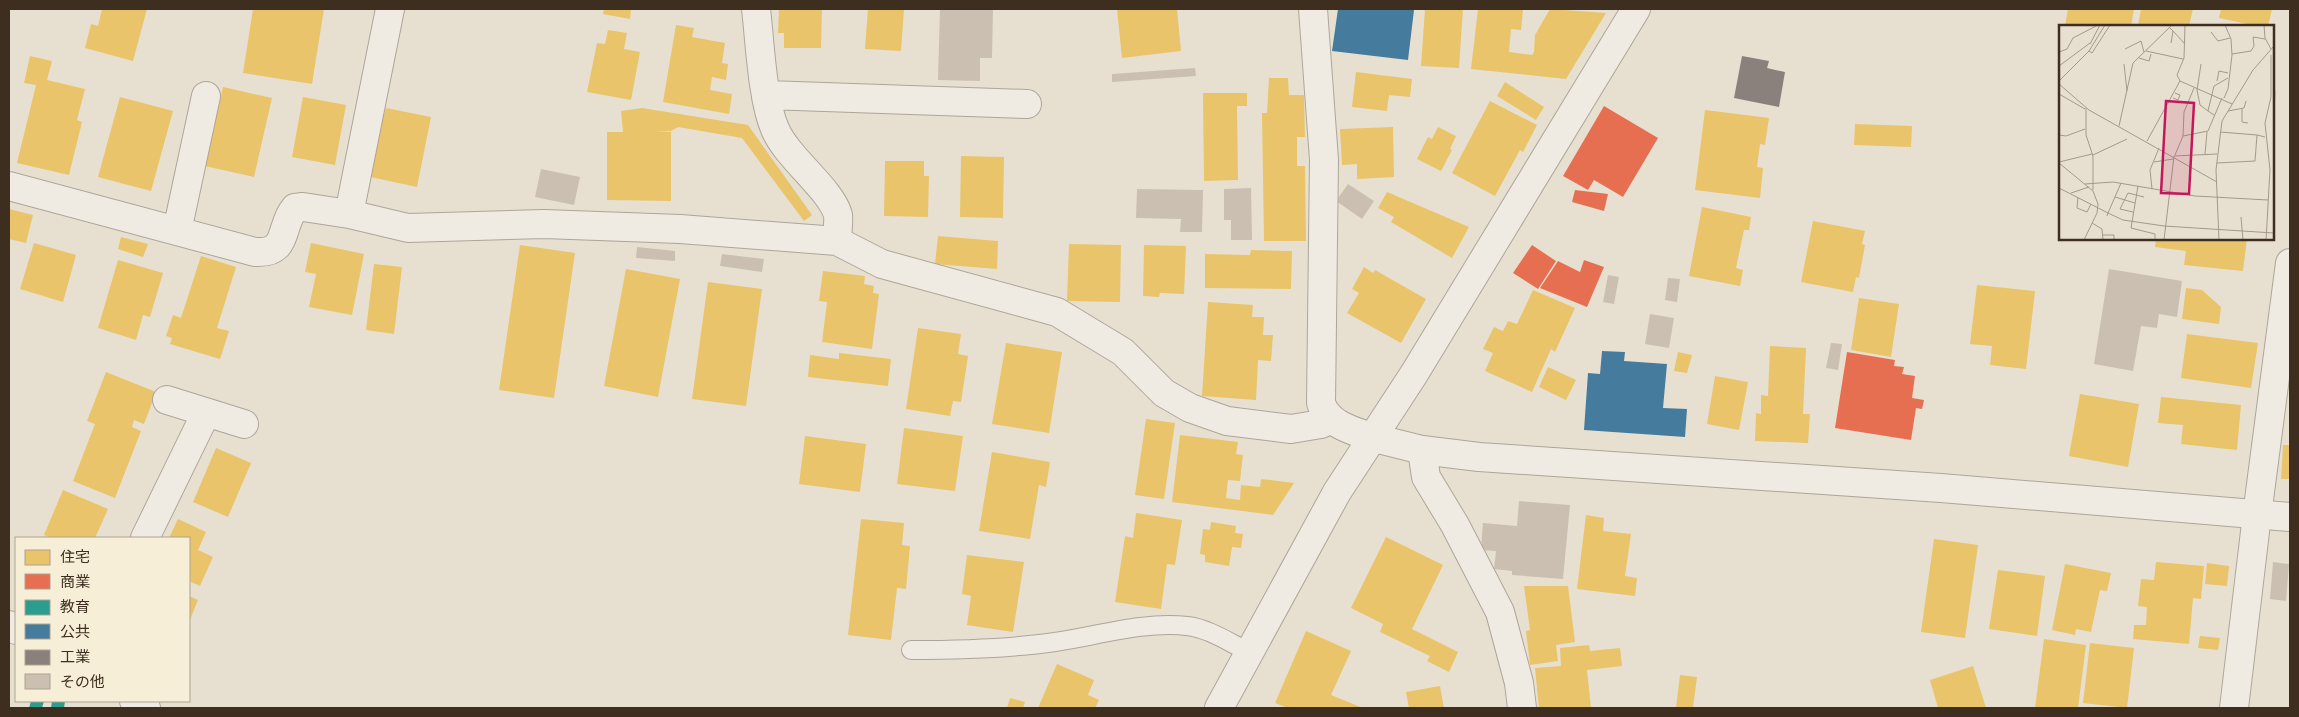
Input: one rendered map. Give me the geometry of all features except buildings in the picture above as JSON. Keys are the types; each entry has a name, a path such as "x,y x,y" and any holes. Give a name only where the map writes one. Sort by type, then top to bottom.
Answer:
{"street":[{"path":"349,214 390,9"},
{"path":"756,9 766,94 775,129 795,160 827,195 838,214 837,241"},
{"path":"1313,9 1324,160 1321,403 1324,411 1331,419 1348,428 1374,438 1422,450 1480,457 1941,488 2290,518"},
{"path":"1219,708 1338,492 1374,438 1636,9"},
{"path":"766,94 1027,104"},
{"path":"177,231 206,96"},
{"path":"9,186 255,252 264,252 279,244 291,213 296,208 303,207 349,214 408,228 544,224 680,229 837,241 882,264 1057,312 1123,352 1164,393 1190,408 1227,421 1291,428 1321,424 1331,419"},
{"path":"2234,708 2290,263"},
{"path":"166,400 244,424"},
{"path":"145,537 206,413"},
{"path":"1422,450 1426,477 1455,525 1500,612 1519,684 1522,708"}],"lane":[{"path":"911,650 985,649 1054,642 1150,626 1188,626 1214,634 1249,652"}]}
